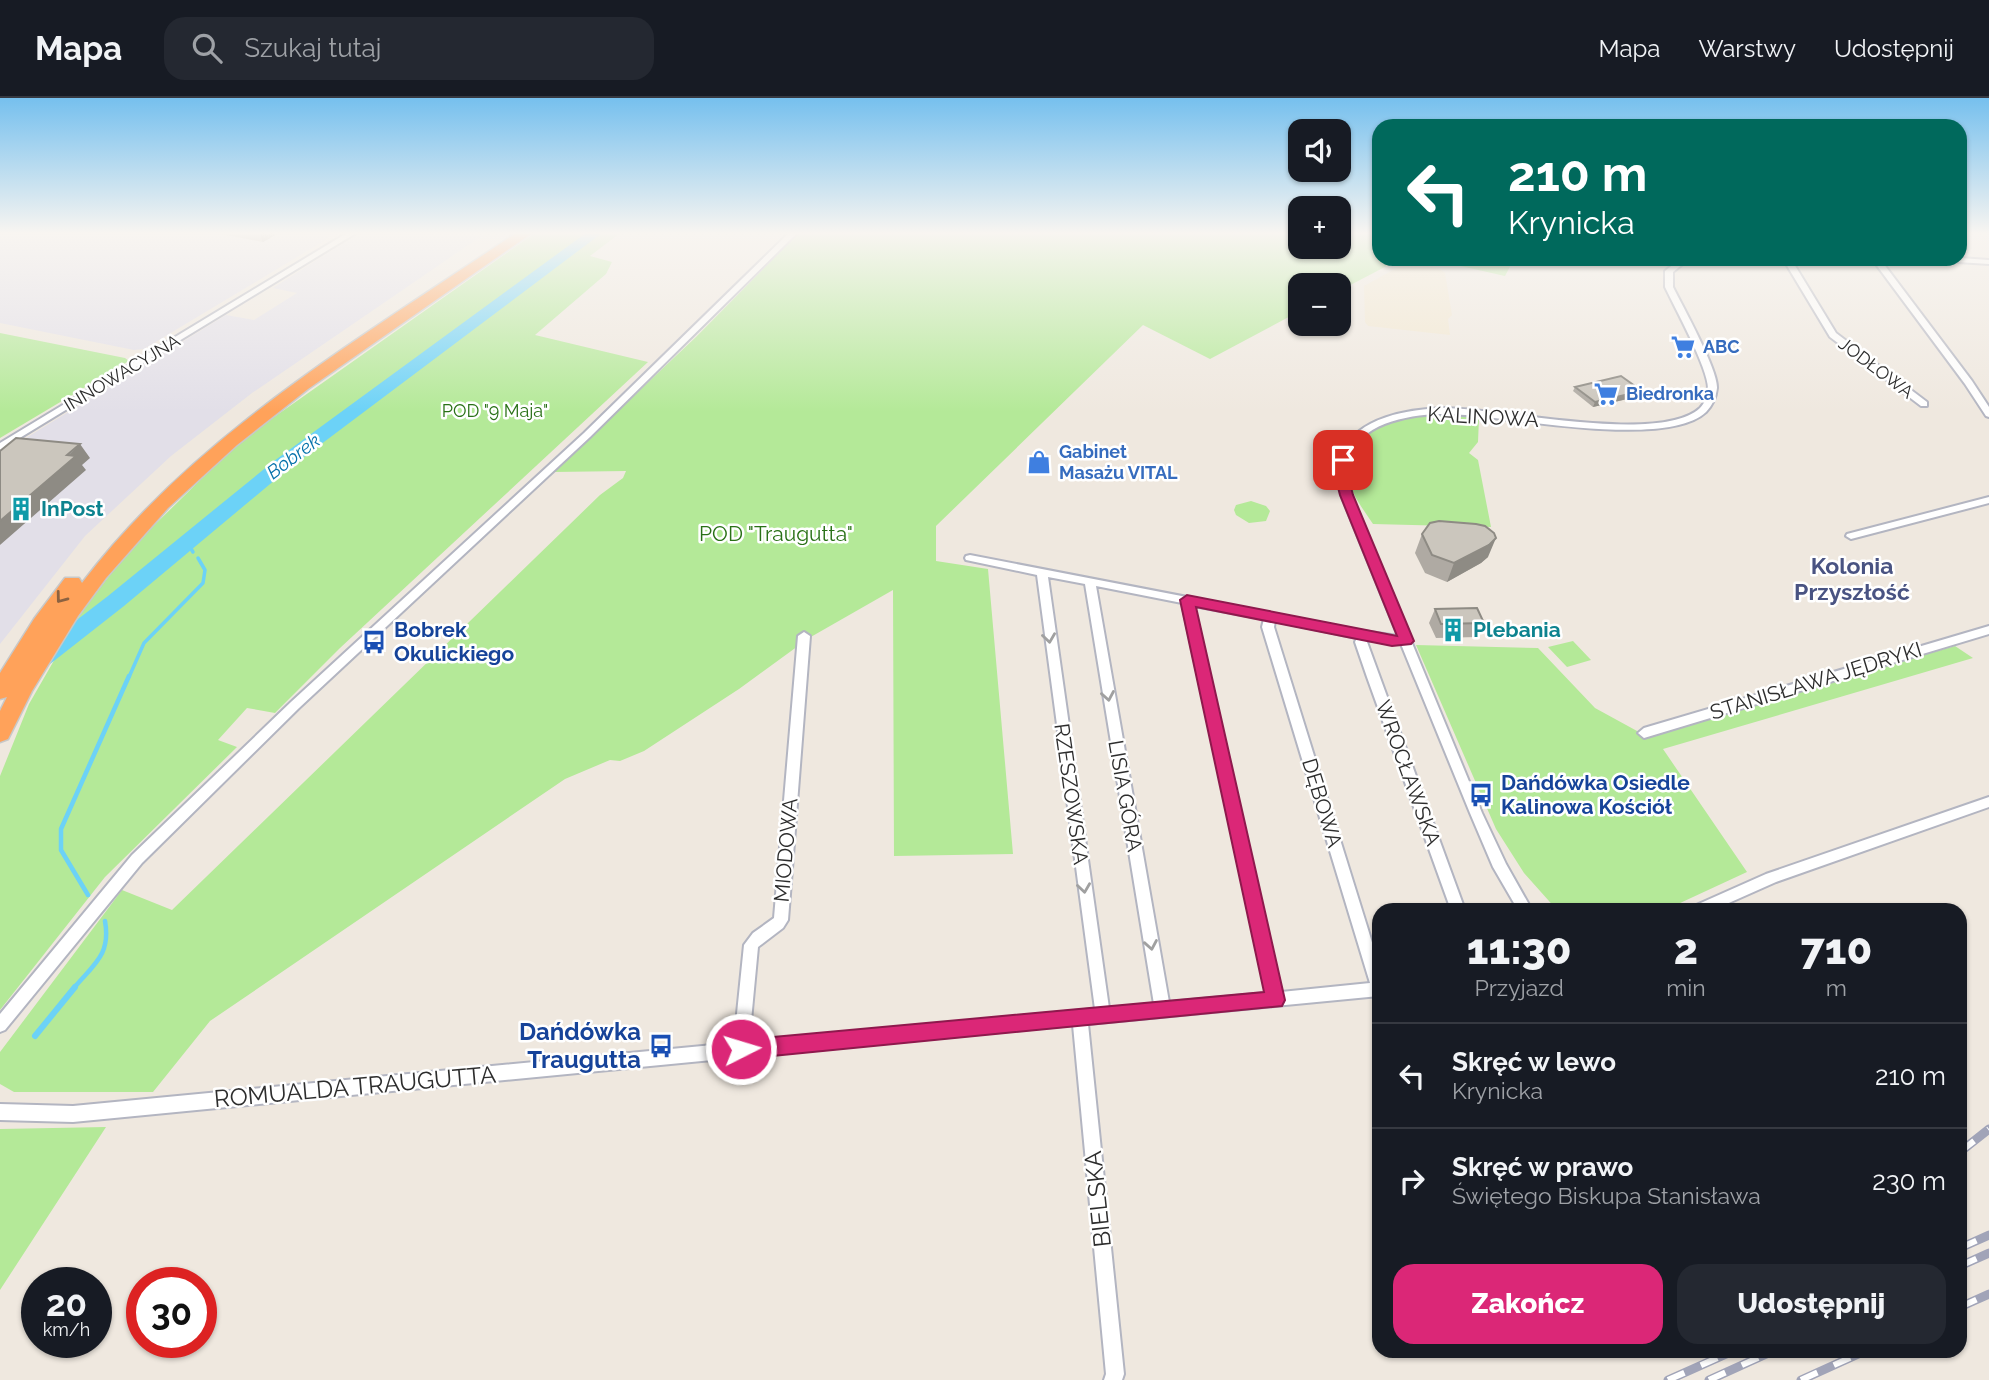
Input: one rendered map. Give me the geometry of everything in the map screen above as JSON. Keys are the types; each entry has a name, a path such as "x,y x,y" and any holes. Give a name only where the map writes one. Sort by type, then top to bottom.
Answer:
{"highway":[{"path":"0,691 41,624 77,577 123,523 191,459 255,410 424,293"},
{"path":"4,725 25,683 71,609 157,509 230,442 441,293"}],"street":[{"name":"INNOWACYJNA","path":"0,447 254,293"},
{"path":"0,1025 137,859 295,705 587,435 732,293"},
{"name":"KALINOWA","path":"1521,903 1500,867 1486,835 1346,495 1341,476 1343,460 1350,447 1374,424 1419,412 1445,411 1640,426 1665,425 1694,416 1709,402 1713,390 1712,377 1672,293"},
{"name":"JODŁOWA","path":"1807,293 1833,335 1924,404"},
{"path":"1901,293 1989,414"},
{"path":"1851,536 1989,500"},
{"path":"970,558 1363,635 1406,641"},
{"name":"RZESZOWSKA","path":"1042,571 1046,619 1103,1016"},
{"name":"LISIA GÓRA","path":"1090,581 1163,1010"},
{"path":"1187,600 1276,1000"},
{"name":"DĘBOWA","path":"1270,616 1268,627 1372,966"},
{"name":"STANISŁAWA JĘDRYKI","path":"1644,733 1989,631"},
{"name":"WROCŁAWSKA","path":"1363,635 1361,642 1369,666 1455,903"},
{"name":"MIODOWA","path":"741,1049 751,945 756,937 776,927 780,920 804,636"},
{"path":"1715,903 1771,878 1989,802"},
{"name":"ROMUALDA TRAUGUTTA","path":"0,1112 96,1112 1372,990"},
{"name":"BIELSKA","path":"1080,1018 1115,1374 1113,1380"}],"shaded area":[{"path":"0,293 237,293 144,349 134,350 0,323"},
{"path":"297,293 398,293 252,393 171,456 85,536 0,644 0,454 226,315 254,320"},
{"path":"1364,293 1448,293 1452,315 1448,319 1450,335 1368,326 1365,322"}],"green space":[{"name":"POD \"9 Maja\"","path":"450,293 584,293 535,335 648,362 340,648 275,713 247,708 218,740 237,747 105,877 0,1010 0,776 29,704 83,610 130,549 240,441"},
{"name":"POD \"Traugutta\"","path":"740,293 1288,293 1288,317 1210,359 1143,325 936,526 936,561 988,569 1013,854 894,856 893,590 809,638 739,689 644,751 620,761 610,760 565,779 210,1021 153,1092 14,1092 0,1084 0,1052 122,890 172,910 600,495 623,478 626,471 553,472"},
{"path":"0,333 125,358 129,361 0,438"},
{"path":"1437,414 1479,418 1478,442 1469,453 1478,460 1491,527 1373,524 1358,501 1348,476 1348,467 1354,451 1373,431 1388,422"},
{"path":"1251,501 1266,506 1270,511 1266,521 1249,523 1236,515 1236,505"},
{"path":"1573,641 1591,660 1567,667 1548,647"},
{"path":"1416,645 1538,648 1595,708 1648,737 1720,713 1955,646 1973,658 1663,749 1747,872 1680,903 1551,903 1524,873 1496,829"},
{"path":"106,1127 0,1290 0,1129"}],"building":[{"name":"Biedronka","path":"1621,376 1642,391 1595,402 1575,387"},
{"path":"16,438 80,444 67,455 76,456 0,521 0,451"},
{"path":"1439,521 1485,526 1496,538 1489,545 1454,563 1432,555 1422,534 1430,523"},
{"path":"1477,608 1484,623 1441,624 1435,609"}],"waterway":[{"name":"Bobrek","path":"0,691 116,601 281,465 514,293"},
{"path":"187,542 193,552"},
{"path":"129,677 144,643 203,583 205,570 198,558"},
{"path":"88,895 61,850 61,829 129,676"},
{"path":"73,989 103,951 105,921"},
{"path":"35,1036 75,987"}],"railway":[{"path":"1967,1146 1989,1129"},
{"path":"1967,1245 1989,1235"},
{"path":"1967,1263 1989,1253"},
{"path":"1967,1304 1989,1294"},
{"path":"1668,1380 1717,1358"},
{"path":"1709,1380 1758,1358"},
{"path":"1801,1380 1850,1358"}],"place":[{"name":"ABC","path":"1683,347"},
{"name":"Biedronka","path":"1606,394"},
{"name":"Gabinet Masażu VITAL","path":"1039,462"},
{"name":"InPost","path":"21,509"},
{"name":"Plebania","path":"1453,630"},
{"name":"Bobrek Okulickiego","path":"374,642"},
{"name":"Dańdówka Osiedle Kalinowa Kościół","path":"1481,795"},
{"name":"Dańdówka Traugutta","path":"661,1046"}],"district":[{"name":"Kolonia Przyszłość","path":"1852,579"}],"route":[{"path":"741,1049 1276,1000 1187,600 1392,641 1406,641 1346,495 1341,476 1343,460"}]}
